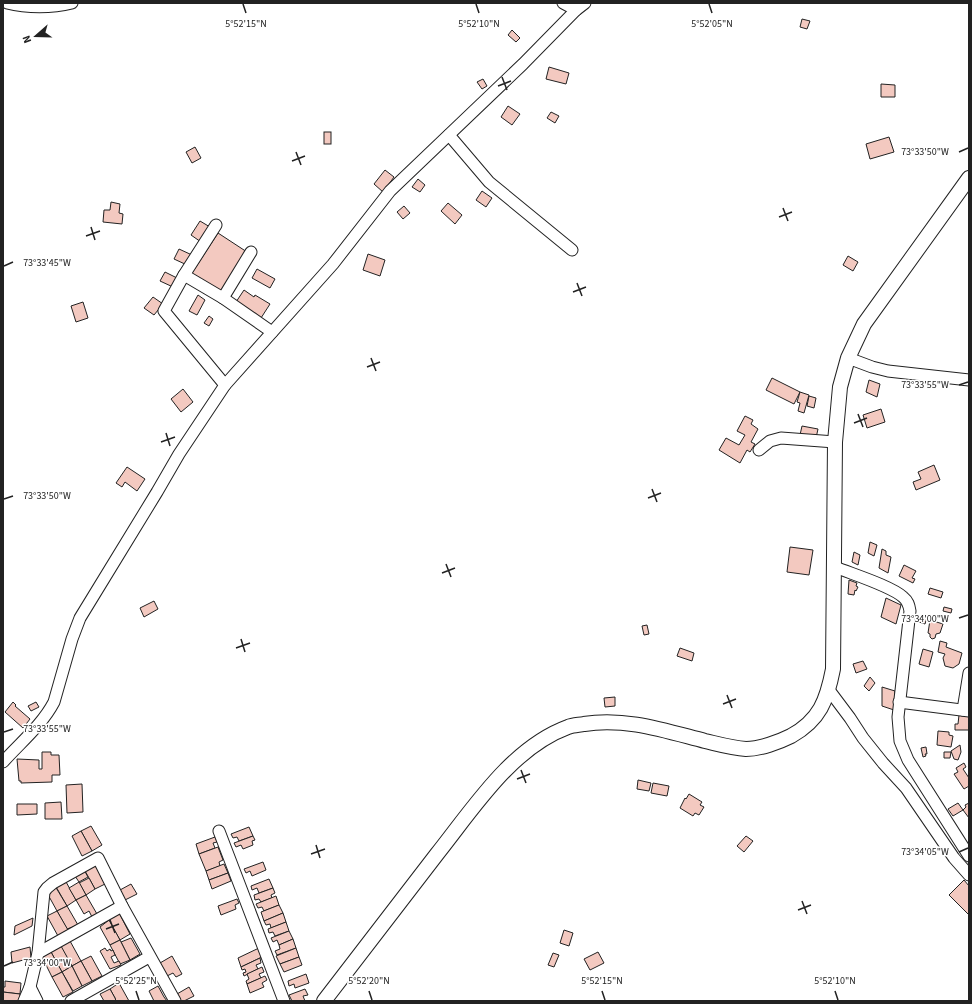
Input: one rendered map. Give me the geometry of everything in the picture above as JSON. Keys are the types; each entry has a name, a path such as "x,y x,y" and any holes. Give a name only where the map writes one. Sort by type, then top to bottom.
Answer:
{"main road":[{"path":"324,1001 498,778 521,754 539,741 568,727 610,721 646,726 720,745 746,749 778,743 804,729 820,710 829,690 833,669 835,442 840,387 848,358 864,324 969,178"}],"street":[{"path":"8,3 20,6 62,6 72,3"},
{"path":"563,3 576,10"},
{"path":"3,762 50,710 54,702 72,639 80,618 179,454 225,385 333,264 390,191 523,64 576,10 585,3"},
{"path":"449,135 489,182 572,250"},
{"path":"216,225 184,275 164,311 225,385"},
{"path":"223,298 252,252"},
{"path":"184,275 223,298 272,332"},
{"path":"848,358 888,371 969,380"},
{"path":"759,450 770,440 781,438 835,442"},
{"path":"835,567 891,589 904,598 909,604 910,611 898,717 900,741 903,751 969,856"},
{"path":"899,702 966,711 969,673"},
{"path":"829,690 883,764 906,788 954,858 969,875"},
{"path":"219,831 284,1001"},
{"path":"24,1001 30,987 38,953 44,890 53,883 98,858 122,906 175,1001"},
{"path":"38,953 122,906"},
{"path":"71,1001 150,957"},
{"path":"30,987 37,1001"}],"building":[{"path":"802,19 810,21 807,29 800,27"},
{"path":"512,30 520,38 516,42 508,35"},
{"path":"549,67 569,73 566,84 546,79"},
{"path":"483,79 487,86 482,89 477,82"},
{"path":"881,84 895,85 895,97 881,97"},
{"path":"508,106 520,114 512,125 501,117"},
{"path":"551,112 559,116 555,123 547,118"},
{"path":"324,132 331,132 331,144 324,144"},
{"path":"889,137 894,152 870,159 866,144"},
{"path":"195,147 201,158 192,163 186,152"},
{"path":"385,170 394,177 383,192 374,184"},
{"path":"418,179 425,185 420,192 412,187"},
{"path":"482,191 492,198 486,207 476,200"},
{"path":"111,202 120,204 119,213 123,214 122,224 103,222 104,210 110,210"},
{"path":"448,203 462,215 455,224 441,211"},
{"path":"404,206 410,213 403,219 397,212"},
{"path":"200,221 210,227 201,242 191,235"},
{"path":"218,233 247,252 219,295 190,276"},
{"path":"179,249 192,255 187,265 174,259"},
{"path":"368,254 385,260 380,276 363,270"},
{"path":"848,256 858,262 853,271 843,265"},
{"path":"257,269 275,279 270,288 252,278"},
{"path":"165,272 177,278 173,287 160,281"},
{"path":"244,290 254,297 255,295 270,304 261,318 236,302"},
{"path":"198,295 205,300 197,315 189,311"},
{"path":"153,297 163,304 154,315 144,308"},
{"path":"83,302 88,318 76,322 71,306"},
{"path":"209,316 213,319 209,326 204,323"},
{"path":"772,378 800,392 794,404 766,390"},
{"path":"869,380 880,384 877,397 866,392"},
{"path":"183,389 193,402 181,412 171,399"},
{"path":"800,392 809,395 804,413 798,411 800,403 797,402"},
{"path":"809,396 816,398 814,408 807,406"},
{"path":"881,409 885,422 867,428 863,415"},
{"path":"745,416 753,420 751,424 758,429 751,442 755,444 750,452 747,450 740,463 719,450 726,438 739,445 745,435 737,431"},
{"path":"802,426 818,429 816,438 800,435"},
{"path":"934,465 940,480 916,490 913,482 921,479 918,472"},
{"path":"127,467 145,479 137,491 125,482 122,487 116,483"},
{"path":"870,542 877,545 874,556 868,553"},
{"path":"790,547 813,550 809,575 787,572"},
{"path":"882,549 886,551 886,555 891,557 888,573 879,568"},
{"path":"854,552 860,555 858,565 852,562"},
{"path":"904,565 916,571 912,578 915,579 913,583 899,576"},
{"path":"849,580 857,583 856,586 858,587 856,591 855,590 854,595 848,594"},
{"path":"930,588 943,592 941,598 928,594"},
{"path":"886,598 901,605 896,624 881,617"},
{"path":"154,601 158,609 144,617 140,608"},
{"path":"944,607 952,609 951,613 943,611"},
{"path":"922,615 927,617 925,624 919,622"},
{"path":"930,620 943,624 940,633 936,634 935,638 932,639 928,633"},
{"path":"647,625 649,634 644,635 642,626"},
{"path":"940,641 947,643 946,647 962,653 959,664 953,668 945,666 943,658 945,654 938,652"},
{"path":"680,648 694,653 692,661 677,656"},
{"path":"923,649 933,652 929,667 919,664"},
{"path":"863,661 867,669 856,673 853,664"},
{"path":"870,677 875,683 869,691 864,686"},
{"path":"882,687 895,691 894,710 882,706"},
{"path":"615,697 615,706 605,707 604,698"},
{"path":"13,702 16,705 15,706 30,719 23,728 5,712"},
{"path":"36,702 39,707 31,711 28,706"},
{"path":"959,715 969,716 969,730 955,730 955,724 958,724"},
{"path":"938,731 949,732 949,735 953,736 951,747 937,745"},
{"path":"960,745 961,752 958,760 954,759 951,751"},
{"path":"926,747 927,754 923,757 921,748"},
{"path":"42,752 51,752 51,755 59,755 60,775 52,775 52,782 21,783 21,781 19,781 17,759 39,760 39,769 42,769"},
{"path":"944,752 951,752 950,758 944,758"},
{"path":"964,763 966,767 963,769 969,778 969,786 964,789 954,774 958,772 956,768"},
{"path":"638,780 651,783 649,791 637,789"},
{"path":"653,783 669,786 667,796 651,793"},
{"path":"82,784 83,812 67,813 66,785"},
{"path":"689,794 702,802 700,805 704,807 699,815 695,813 693,816 680,808 685,798 686,799"},
{"path":"61,802 62,819 45,819 45,803"},
{"path":"958,803 963,810 953,816 948,809"},
{"path":"969,803 969,818 963,810 966,807 965,805"},
{"path":"17,804 37,804 37,814 17,815"},
{"path":"91,826 102,845 92,851 81,831"},
{"path":"249,827 253,836 239,841 237,837 233,838 231,834"},
{"path":"81,831 92,851 82,856 72,836"},
{"path":"253,836 255,840 252,841 253,845 243,849 241,845 236,847 234,843"},
{"path":"746,836 753,841 744,852 737,846"},
{"path":"215,837 217,842 213,843 215,848 199,854 196,844"},
{"path":"218,847 223,860 219,862 220,866 206,871 199,854"},
{"path":"263,862 266,870 252,876 250,871 246,873 244,869"},
{"path":"94,863 105,884 95,889 84,869"},
{"path":"224,864 228,873 209,880 206,871"},
{"path":"84,870 88,877 79,882 75,876"},
{"path":"228,873 231,881 212,889 209,880"},
{"path":"89,878 95,889 86,895 79,883"},
{"path":"269,879 273,888 259,893 257,888 252,890 251,886"},
{"path":"65,880 76,900 67,906 55,885"},
{"path":"964,880 969,886 969,915 949,895"},
{"path":"79,882 86,895 76,900 69,888"},
{"path":"131,884 137,894 125,900 120,890"},
{"path":"55,886 67,906 57,911 46,891"},
{"path":"273,888 275,893 271,895 272,898 261,902 259,899 255,900 254,895"},
{"path":"86,895 97,914 92,917 89,911 84,914 76,900"},
{"path":"276,896 279,905 264,911 262,907 258,908 256,904"},
{"path":"237,899 239,903 235,905 236,909 221,915 218,906"},
{"path":"279,905 283,913 264,921 261,912"},
{"path":"67,906 78,925 67,929 57,911"},
{"path":"57,911 68,930 58,936 47,916"},
{"path":"119,913 130,934 120,940 108,919"},
{"path":"283,913 286,922 271,928 270,924 266,925 264,921"},
{"path":"33,918 32,926 14,935 15,926"},
{"path":"109,920 120,940 110,945 100,927"},
{"path":"286,922 289,931 275,936 273,932 269,933 268,929"},
{"path":"564,930 573,933 569,946 560,943"},
{"path":"289,931 293,939 279,945 277,940 273,942 271,938"},
{"path":"131,938 140,954 130,960 121,942"},
{"path":"293,939 296,948 277,955 275,951 280,949 279,945"},
{"path":"120,940 130,960 120,964 110,945"},
{"path":"70,941 81,961 72,966 60,946"},
{"path":"61,946 72,966 62,972 51,952"},
{"path":"30,947 31,958 12,963 11,952"},
{"path":"105,948 107,951 110,949 111,951 113,950 115,955 111,957 114,963 119,961 121,965 110,969 100,951"},
{"path":"259,948 262,957 241,967 238,958"},
{"path":"296,948 299,957 280,964 276,956"},
{"path":"51,952 62,972 52,977 42,957"},
{"path":"598,952 604,963 590,970 584,959"},
{"path":"553,953 559,955 554,967 548,965"},
{"path":"91,956 102,976 92,981 81,961"},
{"path":"172,956 182,974 176,977 173,973 167,976 160,963"},
{"path":"299,957 302,965 284,972 280,964"},
{"path":"260,958 261,963 256,965 258,969 244,976 243,973 246,972 245,969 242,970 241,967"},
{"path":"81,961 92,981 82,986 72,966"},
{"path":"72,966 82,986 73,991 62,972"},
{"path":"262,967 264,972 259,974 261,978 247,984 246,981 249,979 247,974"},
{"path":"62,972 73,992 63,997 52,977"},
{"path":"306,974 309,983 295,988 294,984 289,986 288,981"},
{"path":"265,976 267,980 262,983 264,987 250,993 247,984"},
{"path":"5,981 21,983 20,994 3,992"},
{"path":"119,983 129,1001 116,1001 110,989"},
{"path":"158,986 167,1001 154,1001 149,991"},
{"path":"189,987 194,996 181,1001 177,994"},
{"path":"110,989 116,1001 104,1001 100,994"},
{"path":"305,989 308,995 303,996 305,1001 292,1001 289,995"},
{"path":"3,992 20,994 20,1001 3,1001"}]}
